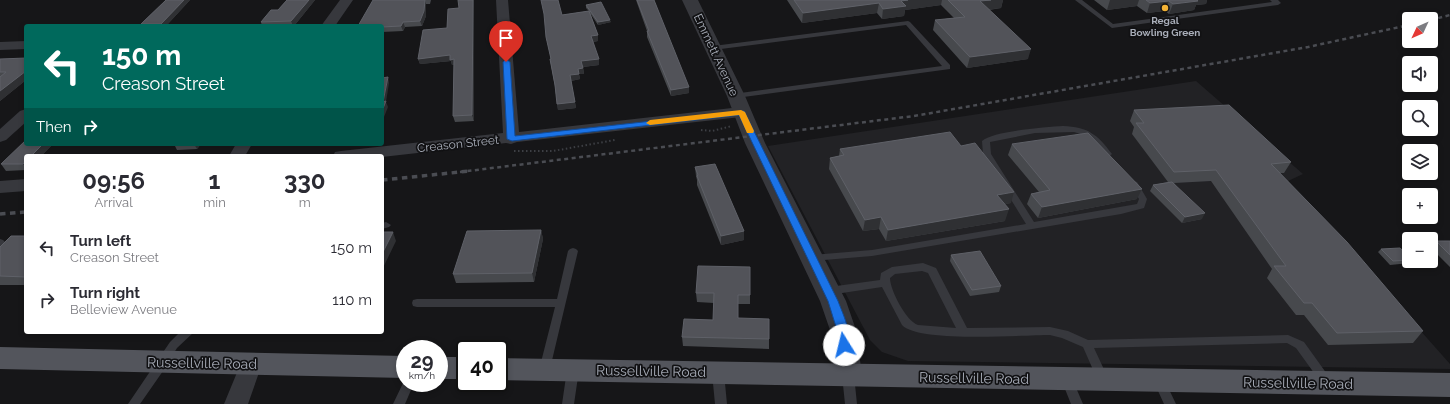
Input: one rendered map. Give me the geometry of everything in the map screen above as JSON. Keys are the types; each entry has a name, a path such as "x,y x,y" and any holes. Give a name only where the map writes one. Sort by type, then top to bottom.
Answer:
{"main road":[{"name":"Russellville Road","path":"0,358 396,367"},
{"name":"Russellville Road","path":"508,369 1103,380 1165,392 1328,383 1450,385"}],"street":[{"path":"329,24 347,0"},
{"path":"502,0 512,139"},
{"name":"Emmett Avenue","path":"690,0 828,291 843,330 848,376"},
{"path":"0,46 24,45"},
{"name":"Creason Street","path":"361,154 512,139 739,104"},
{"path":"0,137 24,116"},
{"path":"0,187 24,185"},
{"path":"236,404 251,364"}],"lane":[{"path":"1078,0 1112,26 1278,3 1273,0"},
{"path":"712,48 908,23 946,67 739,104"},
{"path":"1032,226 987,154 986,141 1001,135 1063,129 1083,131 1098,143 1116,164"},
{"path":"812,258 872,253 1141,206 1143,199 1126,174"},
{"path":"0,242 3,245 0,251"},
{"path":"545,370 573,251"},
{"path":"963,331 935,275 928,268 923,267 892,272 885,276 885,283 910,326 922,331 963,331 1049,331 1071,336 1087,344 1288,339 1300,345 1328,383"},
{"path":"828,291 885,283"},
{"path":"417,303 561,303"},
{"path":"134,404 164,362 171,347 186,334"},
{"path":"1087,344 1103,380"},
{"path":"568,404 573,370"},
{"path":"718,373 721,404"},
{"path":"848,376 851,404"},
{"path":"1067,379 1077,404"},
{"path":"399,404 404,392"}],"shaded area":[{"path":"1196,81 1303,174 1288,181 1450,364 1450,369 908,361 882,352 870,340 768,146"}],"building":[{"path":"166,0 184,0 161,24 141,24"},
{"path":"287,0 309,0 291,21 261,22 271,10 278,10"},
{"path":"373,0 425,0 424,11 420,21 403,22 401,26 384,27 384,24 359,24"},
{"path":"458,0 473,0 472,115 453,116 454,59 450,60 450,55 418,59 423,30 447,28 448,9 459,8"},
{"path":"541,0 558,0 562,15 589,11 598,35 591,36 599,59 581,61 583,68 578,69 579,74 570,75 575,102 557,104"},
{"path":"637,0 654,0 689,87 671,90 647,31 649,31"},
{"path":"794,0 908,0 901,1 906,6 883,9 879,3 803,13"},
{"path":"948,0 991,0 980,1 1031,49 970,57 935,20 965,17"},
{"path":"1146,0 1198,1 1173,4 1169,1 1150,3"},
{"path":"601,2 610,20 598,22 586,5"},
{"path":"24,58 24,73 0,91 0,77 6,72 0,72 0,59"},
{"path":"388,77 384,97 384,78"},
{"path":"1229,105 1291,162 1271,164 1347,242 1423,331 1337,333 1312,303 1304,303 1274,266 1286,266 1216,170 1174,172 1136,123 1144,123 1134,110"},
{"path":"950,132 961,146 975,143 1014,192 997,195 1009,209 888,230 881,217 865,220 830,158 844,155 840,149"},
{"path":"1088,133 1142,189 1042,207 1031,194 1050,190 1012,144"},
{"path":"24,142 24,146 41,146 33,154 24,154 23,164 1,164"},
{"path":"715,164 744,231 721,236 697,176 695,167"},
{"path":"1172,182 1205,213 1185,217 1153,185"},
{"path":"541,230 532,273 453,274 467,231"},
{"path":"384,232 393,232 384,250"},
{"path":"11,236 24,236 24,277 0,276 0,247"},
{"path":"1438,241 1450,241 1450,255 1438,243"},
{"path":"1400,248 1402,250 1402,260 1393,261 1381,249"},
{"path":"980,251 1001,286 972,290 951,255"},
{"path":"698,266 750,267 750,295 738,295 738,318 769,319 769,339 682,337 684,319 713,320 714,293 696,293"}],"railway":[{"path":"1438,18 1450,15"},
{"path":"460,172 914,116 1308,47 1402,27"},
{"path":"384,180 470,171"},
{"path":"0,214 24,212"}],"slow traffic":[{"path":"650,123 741,112 750,131"}],"place":[{"name":"Regal Bowling Green","path":"1165,8"}],"route":[{"path":"506,62 512,139 741,112 833,301 843,330 844,345"}]}
